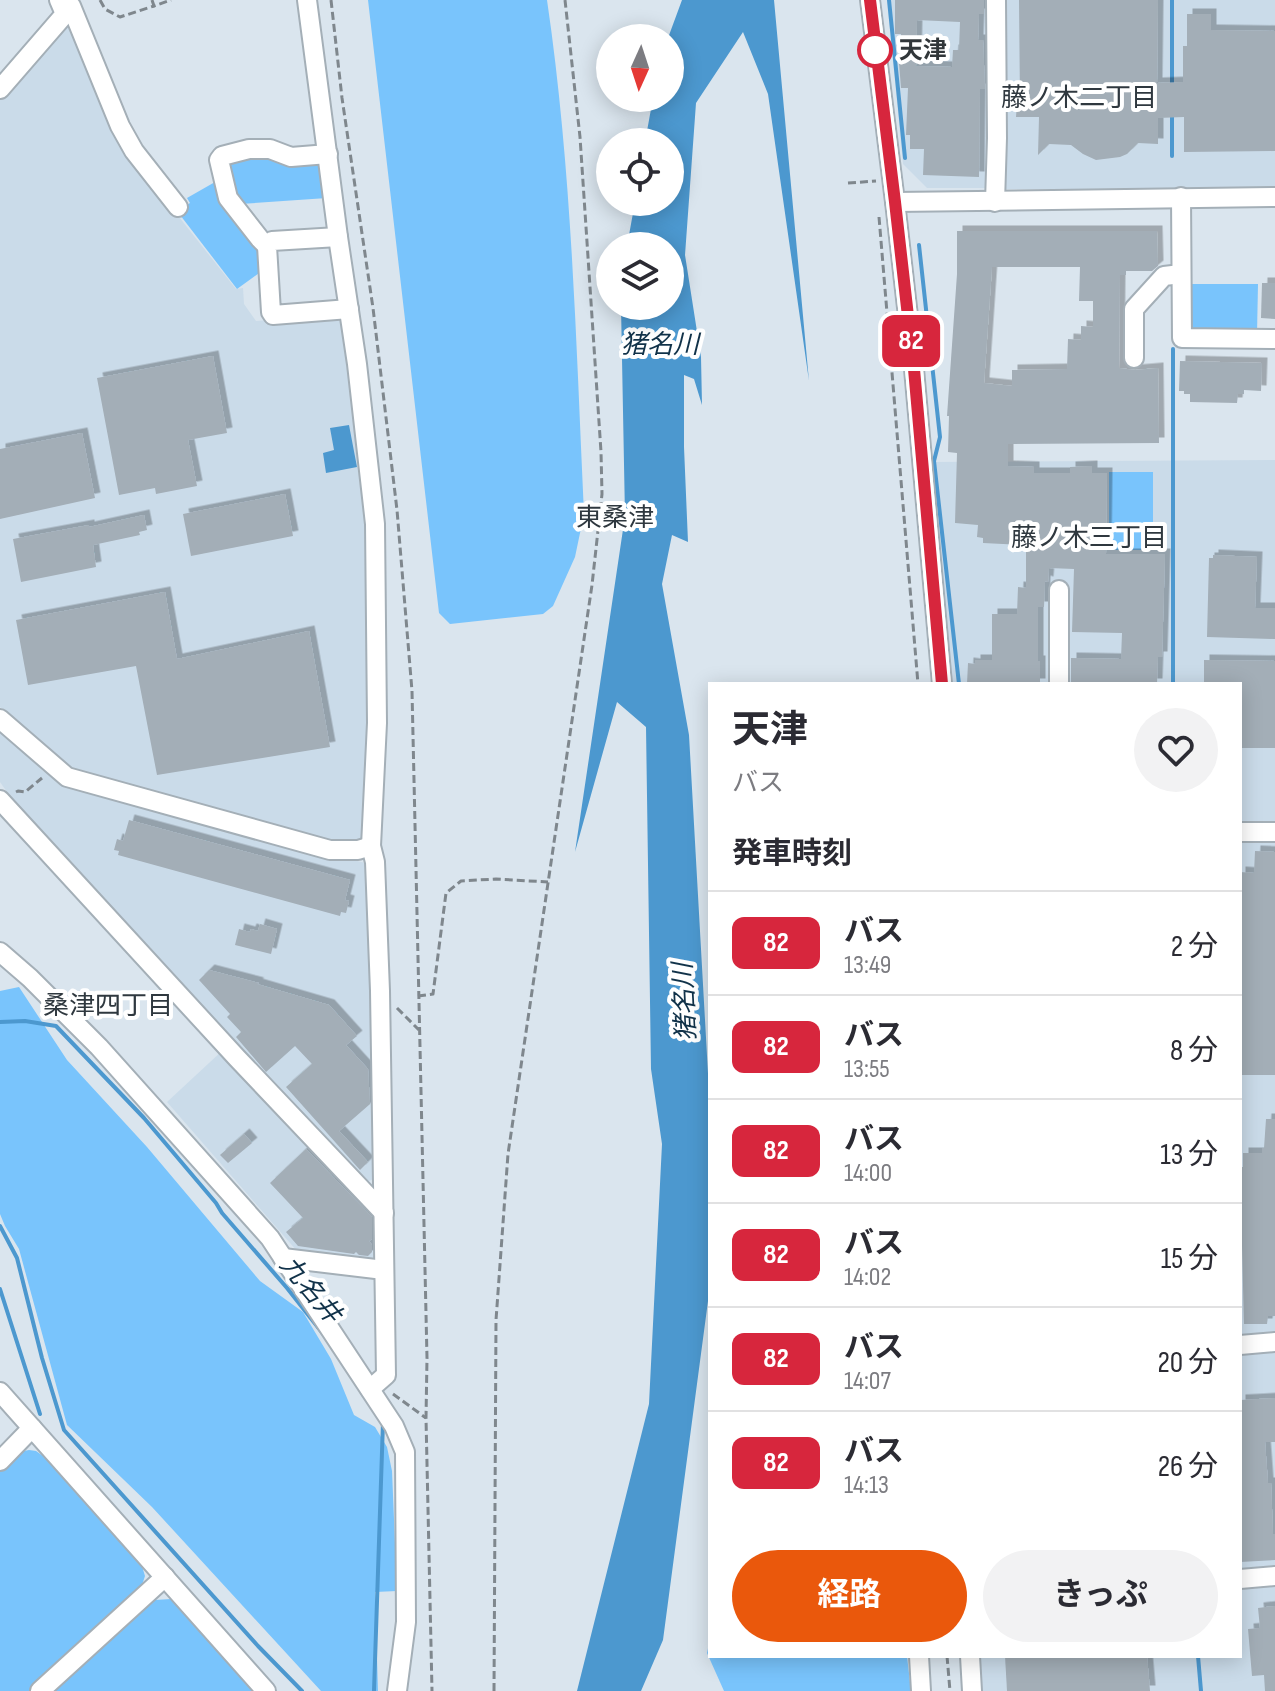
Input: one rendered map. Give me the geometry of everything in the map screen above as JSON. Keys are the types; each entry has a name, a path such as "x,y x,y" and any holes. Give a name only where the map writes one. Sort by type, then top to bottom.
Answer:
{"street":[{"path":"307,0 357,364 375,524 377,723 371,846 375,862 380,991 386,1375 373,1386"},
{"path":"870,0 887,205 914,369 942,682"},
{"path":"995,202 996,0"},
{"path":"0,89 68,5 120,126 134,151 178,207"},
{"path":"328,154 291,157 270,149 249,149 222,156 219,160 228,198 267,246 273,315 349,309"},
{"path":"1181,197 1182,338 1275,339"},
{"path":"887,205 1275,197"},
{"path":"267,246 272,241 338,237"},
{"path":"1134,358 1134,309 1164,276 1181,274"},
{"path":"1059,590 1059,682"},
{"path":"0,719 67,777 330,850 358,850 371,846"},
{"path":"2,802 384,1213"},
{"path":"1242,832 1275,832"},
{"path":"0,952 99,1047 261,1228 373,1386 405,1452 406,1622 397,1691"},
{"path":"283,1258 384,1270"},
{"path":"1242,1345 1275,1342"},
{"path":"0,1392 266,1691"},
{"path":"0,1461 32,1428"},
{"path":"1242,1579 1275,1576"},
{"path":"40,1691 165,1577"},
{"path":"919,1658 921,1691"},
{"path":"970,1658 972,1691"}],"path":[{"path":"100,0 105,9 120,17 171,0"},
{"path":"152,0 154,6"},
{"path":"331,0 397,510 412,691 432,1691"},
{"path":"494,1691 497,1305 508,1154 592,585 602,494 580,137 565,0"},
{"path":"875,172 877,192"},
{"path":"848,183 876,181"},
{"path":"887,205 918,682"},
{"path":"2,802 18,791 25,792 54,767"},
{"path":"418,996 433,994 446,893 461,881 496,879 548,882"},
{"path":"380,991 419,1030"},
{"path":"373,1386 426,1418"},
{"path":"947,1658 950,1691"}],"shaded area":[{"path":"368,0 547,0 568,192 584,514 575,557 553,606 543,614 450,624 439,613"},
{"path":"887,0 989,0 987,188 927,188 903,164"},
{"path":"1004,0 1275,0 1275,191 1003,189"},
{"path":"68,18 145,174 236,289 243,288 244,304 256,321 345,314 370,524 365,841 332,842 76,771 58,763 0,707 0,97"},
{"path":"246,152 322,158 327,198 240,204 230,193 226,158"},
{"path":"215,182 265,252 266,268 237,289 177,211 190,203 187,198"},
{"path":"1187,284 1258,284 1257,334 1191,332"},
{"path":"1275,460 1275,825 1242,825 1242,682 950,682 931,462"},
{"path":"1109,472 1153,472 1153,550 1109,550"},
{"path":"0,728 43,771 72,788 369,864 374,1179 364,1183 14,802 0,782"},
{"path":"1242,836 1275,837 1275,1691 979,1691 976,1658 1242,1658"},
{"path":"19,987 67,1060 147,1147 260,1281 303,1312 331,1359 354,1415 375,1427 387,1447 392,1471 397,1591 375,1592 378,1691 321,1691 152,1507 67,1425 19,1249 0,1214 0,991"},
{"path":"223,1050 374,1214 377,1254 369,1262 297,1251 167,1102"},
{"path":"29,1450 47,1455 141,1563 145,1576 140,1591 32,1691 0,1691 0,1467 19,1452"},
{"path":"171,1599 256,1691 49,1691 146,1603"},
{"path":"709,1658 907,1658 911,1691 724,1691"}],"water":[{"name":"猪名川","path":"682,0 774,0 809,381 768,94 743,32 696,103 685,255 701,357 702,405 694,379 684,375 688,542 672,535 662,584 689,735 708,1073 708,1301 663,1640 641,1691 577,1691 649,1404 662,1144 651,1069 646,727 617,702 575,852 625,516 621,320 684,320 684,232 630,232 632,216 684,216 684,128 648,128 650,112 684,112 684,24 673,24"},
{"path":"349,425 357,467 326,473 323,453 334,450 330,428"}],"building":[{"path":"895,0 984,0 984,14 979,14 978,40 983,40 985,89 980,89 979,177 923,175 924,149 910,149 910,135 906,135 908,88 901,88 901,34 895,34","holes":["917,20 960,22 959,50 953,50 952,67 916,66"]},
{"path":"1019,0 1158,0 1157,83 1183,82 1187,14 1211,14 1211,30 1275,31 1275,151 1184,152 1184,117 1158,118 1158,144 1138,143 1120,157 1096,160 1071,145 1049,144 1038,155 1039,117 1016,117 1017,103 1020,103"},
{"path":"957,231 1157,231 1158,266 1152,271 1126,271 1126,275 1120,275 1119,368 1158,368 1159,443 1008,444 1008,466 1034,467 1034,473 1070,473 1070,467 1092,466 1092,473 1107,473 1106,554 1165,554 1162,657 1158,657 1157,682 1071,682 1071,658 1121,659 1122,633 1072,632 1074,569 1049,568 1044,607 1038,607 1040,682 967,682 968,663 992,660 992,614 1017,614 1018,587 1026,588 1026,545 983,543 983,538 977,537 978,525 955,523 957,453 948,452 947,416","holes":["992,267 1080,267 1079,301 1093,301 1093,327 1081,326 1081,340 1068,339 1067,369 1012,370 1012,386 984,383"]},
{"path":"1262,283 1275,283 1275,319 1261,318"},
{"path":"213,356 227,433 188,440 197,486 156,494 155,488 119,495 97,378"},
{"path":"1180,361 1262,363 1261,391 1244,390 1244,394 1238,394 1237,403 1190,402 1190,394 1179,391"},
{"path":"82,433 95,498 0,519 0,449"},
{"path":"285,494 293,536 191,556 183,514"},
{"path":"144,515 147,530 139,532 140,535 93,545 96,567 21,582 13,539"},
{"path":"1213,555 1257,557 1255,608 1275,608 1275,639 1207,637 1209,558"},
{"path":"165,592 177,659 309,631 330,747 157,775 136,666 28,685 16,620"},
{"path":"1204,660 1275,661 1275,748 1242,748 1242,682 1204,682"},
{"path":"129,820 350,880 345,900 349,901 346,913 341,912 340,916 118,855 119,851 114,850 117,839 123,841"},
{"path":"1255,851 1275,852 1275,1075 1242,1075 1242,872 1254,873"},
{"path":"260,924 277,929 271,954 235,945 239,929 258,931"},
{"path":"209,970 329,1005 357,1036 346,1045 368,1069 370,1104 339,1131 368,1162 360,1170 286,1087 312,1064 295,1046 266,1072 236,1037 241,1032 227,1017 230,1014 199,980"},
{"path":"1266,1119 1275,1119 1275,1316 1268,1316 1267,1324 1244,1324 1243,1153 1262,1153"},
{"path":"244,1134 252,1143 228,1163 220,1155"},
{"path":"306,1149 372,1217 372,1239 369,1241 372,1252 368,1256 298,1246 286,1232 303,1218 270,1183"},
{"path":"1275,1398 1275,1442 1265,1442 1268,1483 1271,1483 1275,1560 1242,1562 1242,1400"},
{"path":"1275,1606 1275,1691 1265,1691 1264,1675 1252,1676 1248,1629 1260,1628 1258,1608"},
{"path":"1005,1658 1147,1658 1150,1691 1007,1691"}],"waterway":[{"path":"889,0 905,158"},
{"path":"1172,0 1172,85"},
{"path":"1172,114 1172,156"},
{"path":"919,245 940,437 934,461 959,682"},
{"path":"1173,349 1173,682"},
{"name":"九名井","path":"0,1022 25,1021 56,1026 144,1118 324,1335"},
{"path":"0,1226 17,1258 64,1430 302,1691"},
{"path":"0,1289 40,1414"},
{"name":"九名井","path":"374,1691 383,1422"},
{"path":"1198,1658 1201,1691"}],"bus line":[{"name":"82","path":"870,0 914,369 942,682"}],"place":[{"name":"天津","path":"875,50"}],"district":[{"name":"藤ノ木二丁目","path":"1079,97"},
{"name":"東桑津","path":"615,517"},
{"name":"藤ノ木三丁目","path":"1089,537"},
{"name":"桑津四丁目","path":"108,1005"}]}
